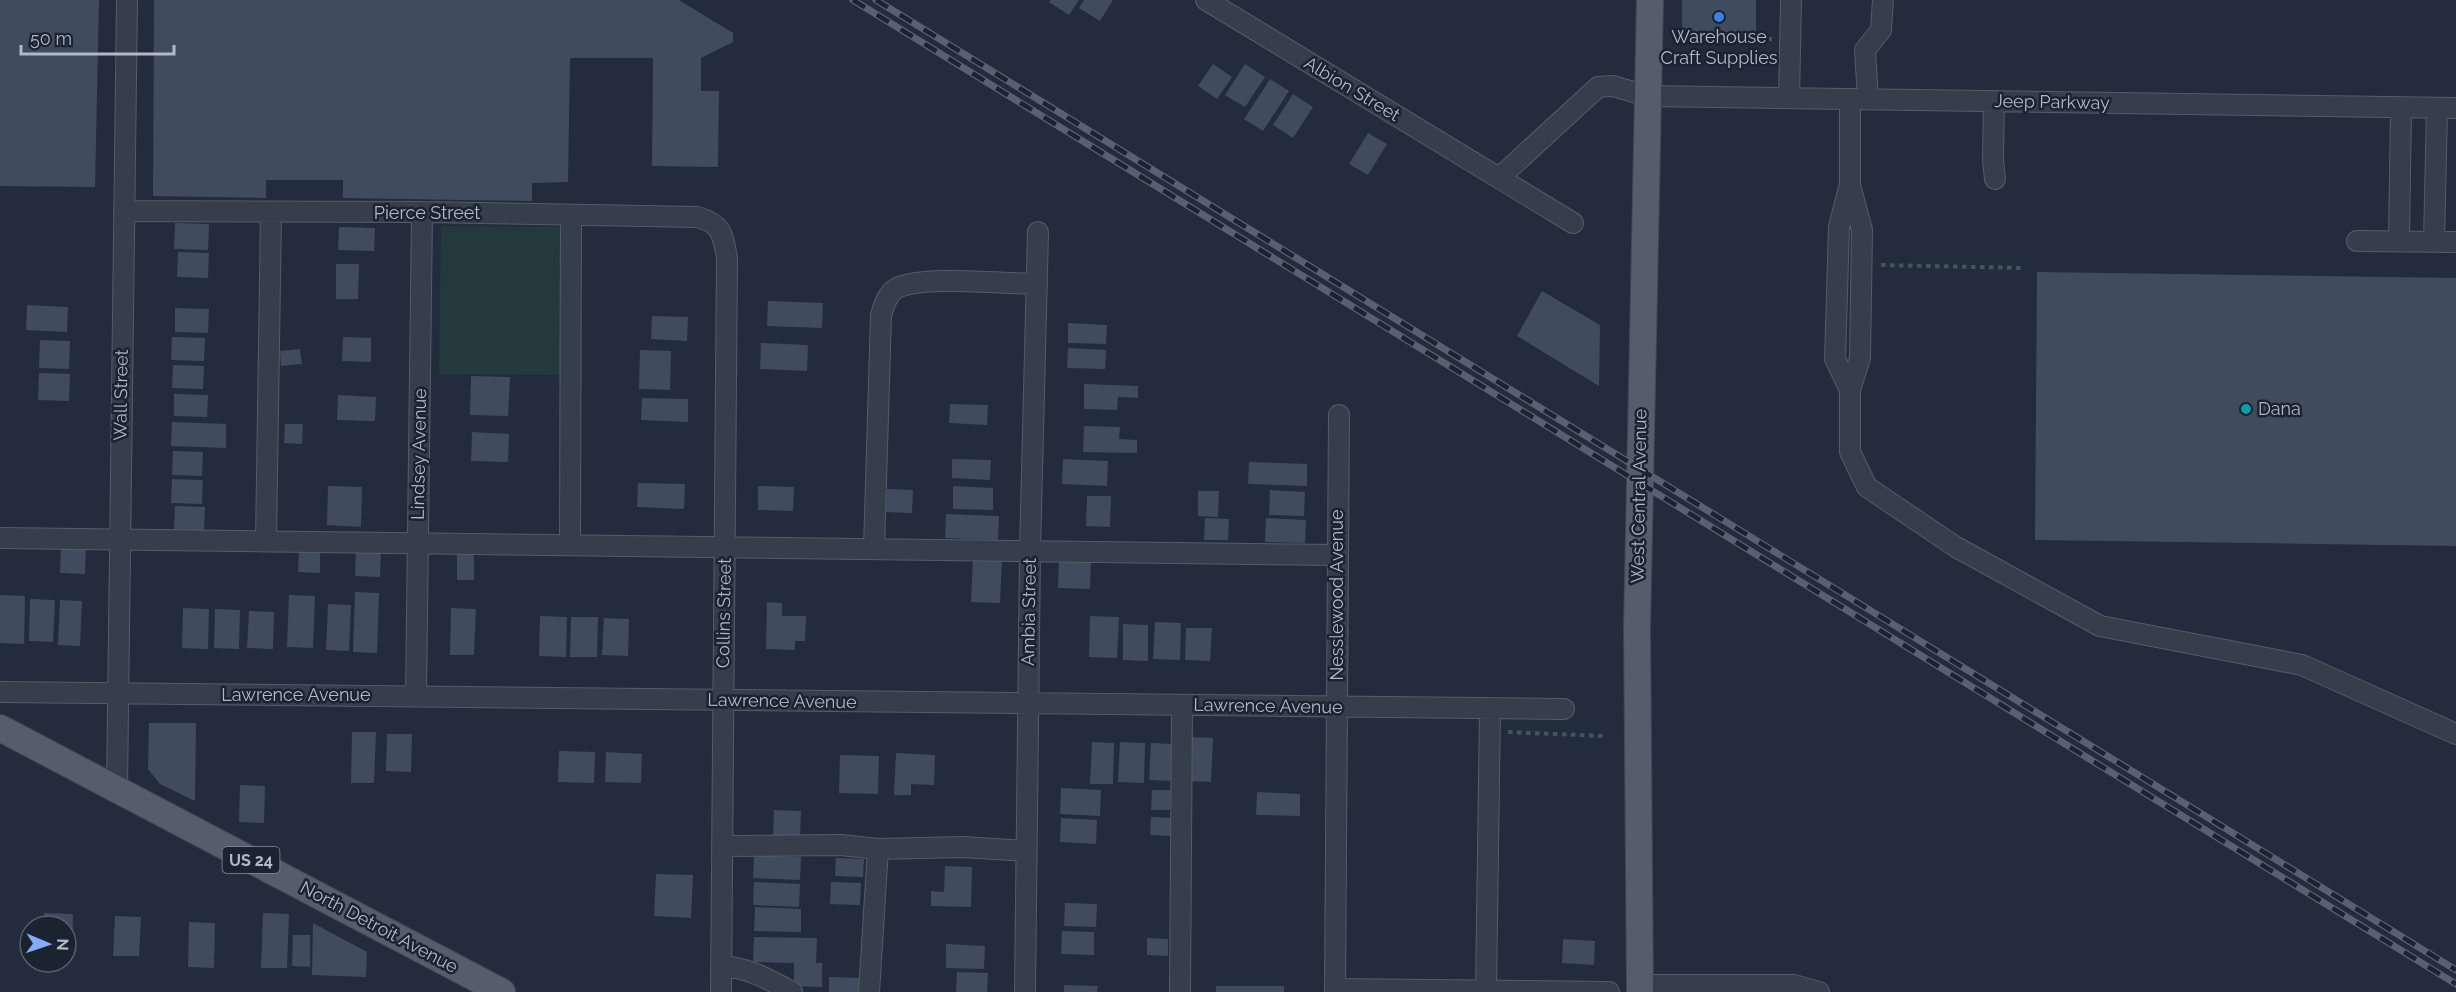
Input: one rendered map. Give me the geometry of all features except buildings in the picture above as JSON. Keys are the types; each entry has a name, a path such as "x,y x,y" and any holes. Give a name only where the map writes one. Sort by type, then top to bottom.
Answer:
{"main road":[{"name":"West Central Avenue","path":"1640,988 1636,627 1650,0"},
{"name":"North Detroit Avenue","path":"0,728 502,992"}],"street":[{"name":"Wall Street","path":"117,789 127,0"},
{"name":"Albion Street","path":"1206,0 1573,223"},
{"path":"1850,390 1835,358 1839,227 1850,185 1865,50 1881,30 1883,0"},
{"path":"1789,98 1791,2"},
{"path":"1499,178 1598,87 1613,86 1647,96"},
{"name":"Jeep Parkway","path":"1647,96 2447,108"},
{"path":"1994,101 1995,180"},
{"path":"2399,241 2401,108"},
{"path":"2434,242 2447,108"},
{"path":"1850,185 1862,230 1860,358 1850,390 1850,452 1867,487 1956,547 2100,626 2302,665 2456,734"},
{"name":"Pierce Street","path":"124,211 422,212 697,217 713,222 723,235"},
{"name":"Lindsey Avenue","path":"416,696 422,212"},
{"path":"266,541 271,213"},
{"path":"570,214 570,545"},
{"name":"Ambia Street","path":"1025,992 1030,551 1038,232"},
{"name":"Collins Street","path":"721,992 727,257 723,235"},
{"path":"2357,241 2456,242"},
{"path":"874,549 880,315 886,300 895,289 926,282 1037,284"},
{"name":"Nesslewood Avenue","path":"1335,990 1339,415"},
{"path":"0,538 1337,555"},
{"name":"Lawrence Avenue","path":"0,693 1564,709"},
{"path":"1180,992 1182,705"},
{"path":"1486,991 1490,709"},
{"path":"722,846 841,845 878,849 963,847 1025,851"},
{"path":"869,992 878,849"},
{"path":"722,966 760,975 792,992"},
{"path":"1640,988 1757,988 1794,985 1819,992"},
{"path":"1335,990 1609,992"}],"path":[{"path":"1679,39 1775,39"},
{"path":"1861,264 2024,268"},
{"path":"1503,732 1603,736"}],"green space":[{"path":"441,226 563,227 561,375 439,374"}],"railway":[{"path":"853,0 2456,984"},
{"path":"876,0 2456,970"}],"place":[{"name":"Warehouse Craft Supplies","path":"1719,17"},
{"name":"Dana","path":"2246,409"}]}
